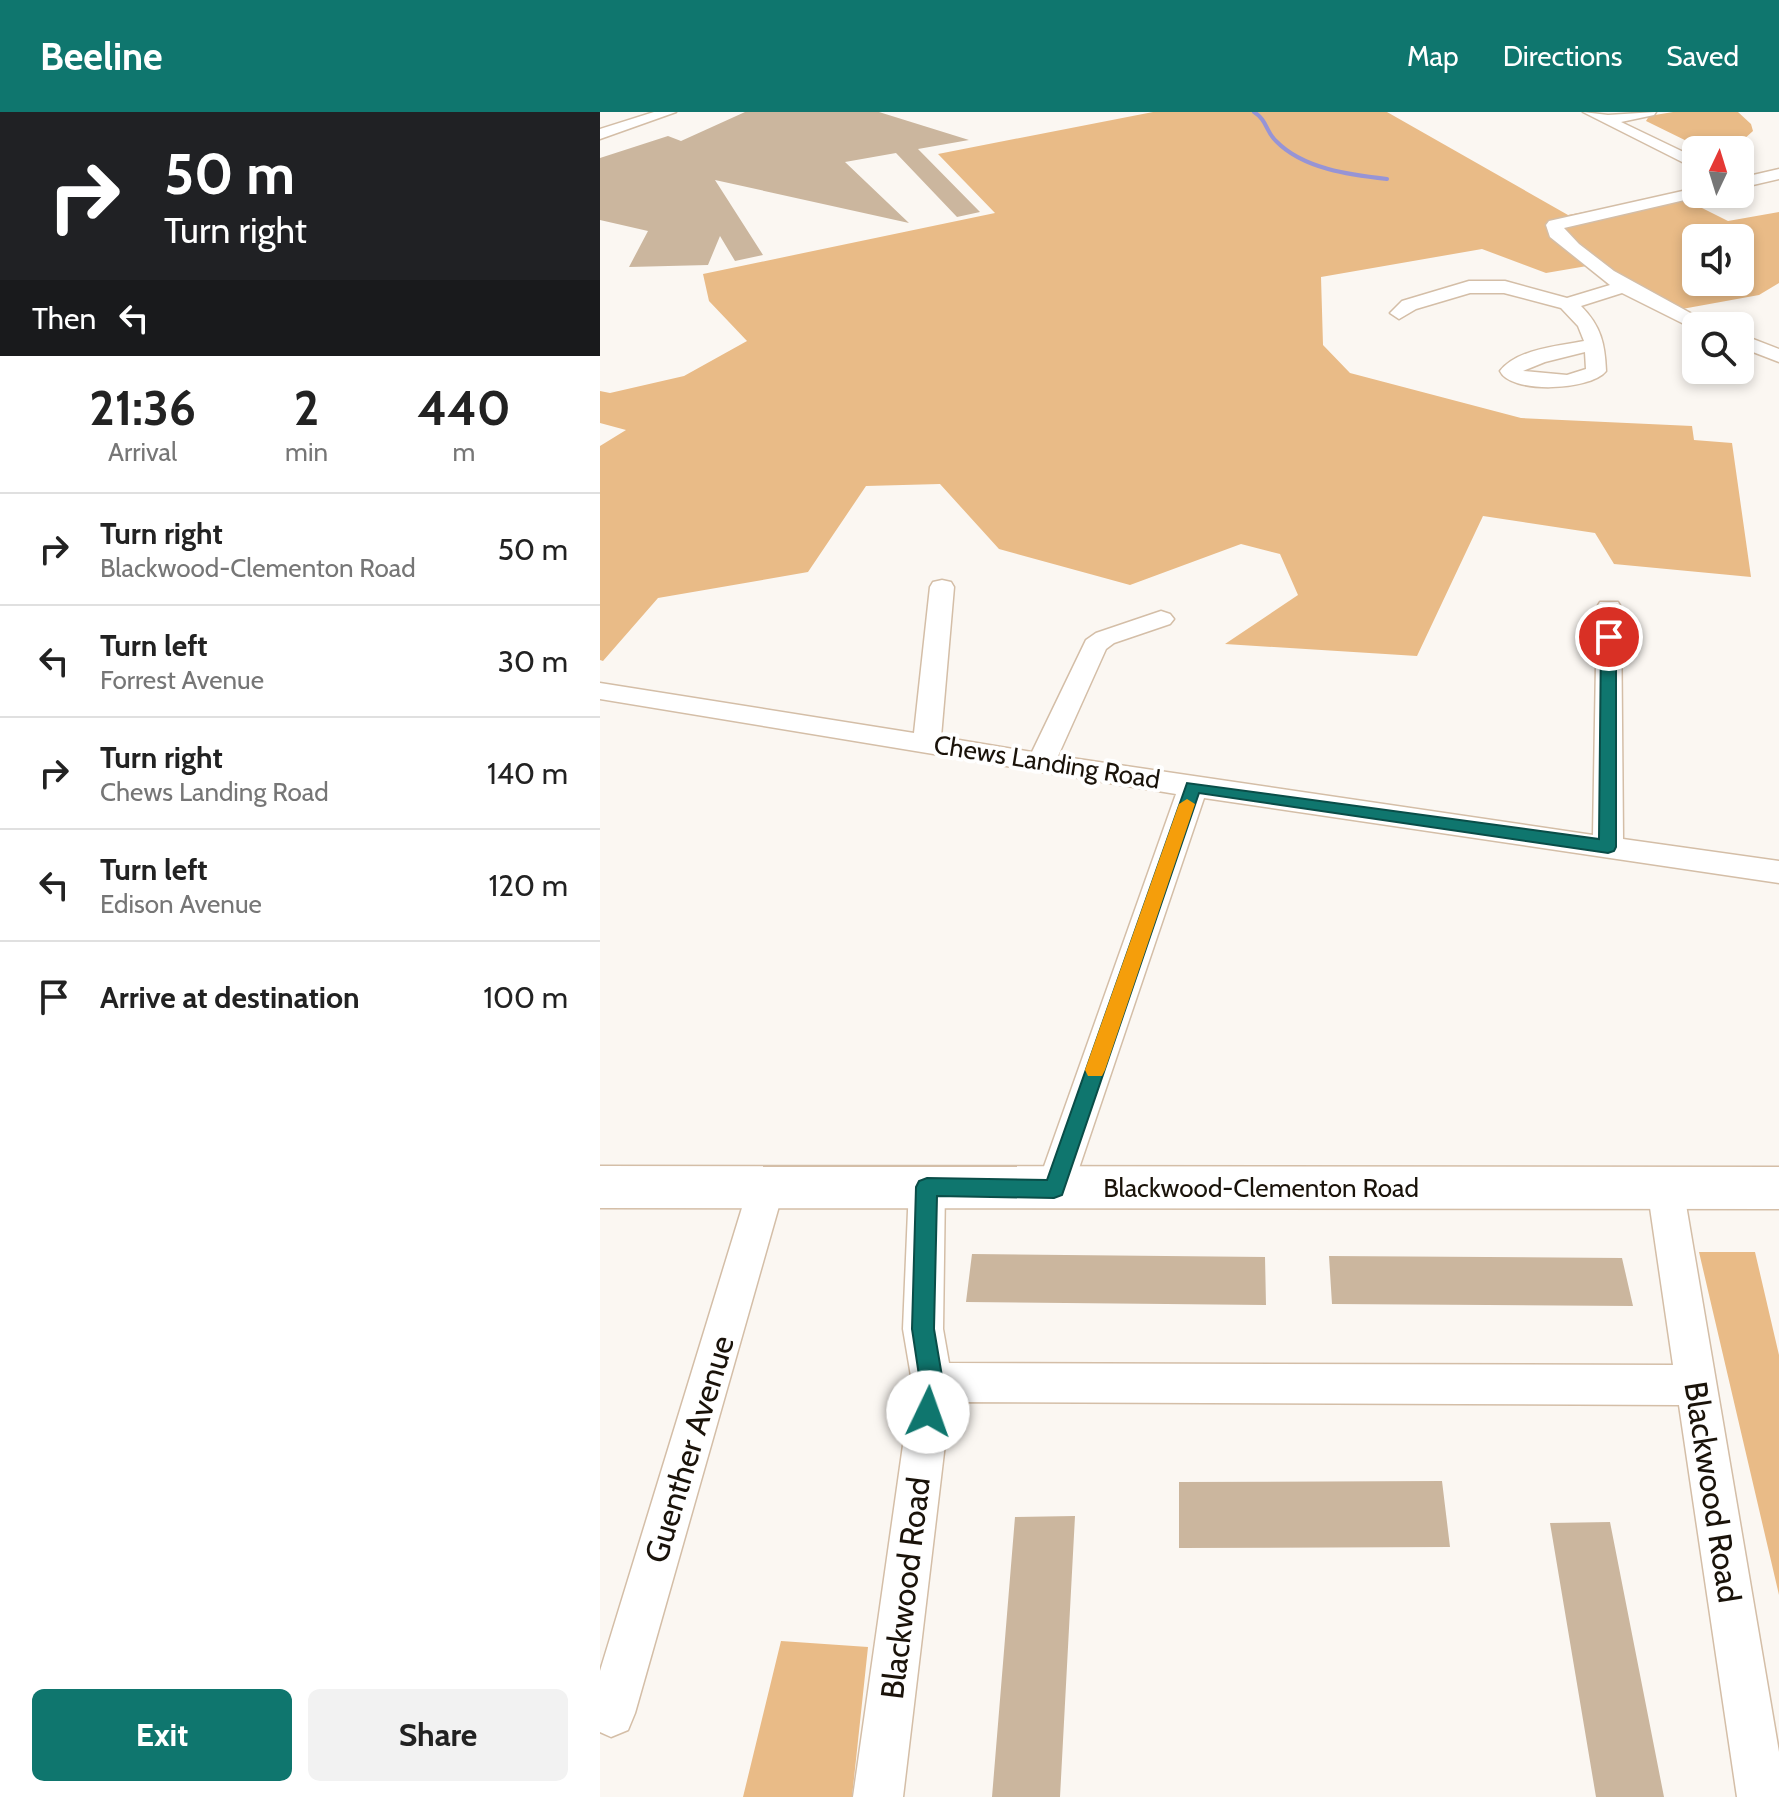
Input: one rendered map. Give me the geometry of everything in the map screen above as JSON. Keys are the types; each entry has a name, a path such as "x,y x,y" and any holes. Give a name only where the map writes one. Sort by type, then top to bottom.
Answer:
{"main road":[{"name":"Blackwood-Clementon Road","path":"600,1187 1779,1188"}],"street":[{"path":"600,134 669,112"},
{"path":"1598,116 1649,112"},
{"path":"1598,116 1682,157"},
{"path":"1754,180 1779,174"},
{"path":"1682,196 1555,225 1556,233 1575,252 1624,286 1682,317"},
{"path":"1399,313 1409,305 1430,297 1477,286 1505,287 1568,304 1584,318 1595,337 1595,344"},
{"path":"1568,304 1624,286"},
{"path":"1754,346 1779,356"},
{"path":"927,742 942,587"},
{"path":"1608,847 1609,607"},
{"path":"1041,762 1095,645 1105,638 1161,619"},
{"name":"Chews Landing Road","path":"600,691 1193,787 1779,872"},
{"path":"1054,1189 1193,787"},
{"name":"Guenther Avenue","path":"611,1713 767,1185"},
{"name":"Blackwood Road","path":"878,1797 932,1382 923,1329 927,1187"},
{"name":"Blackwood Road","path":"1665,1187 1762,1797"},
{"path":"932,1382 1696,1385"}],"shaded area":[{"path":"1153,112 1387,112 1568,215 1676,195 1682,198 1682,208 1702,208 1728,221 1779,212 1779,283 1754,296 1754,224 1682,224 1682,296 1754,296 1671,311 1587,266 1546,273 1482,249 1321,277 1323,345 1350,373 1521,418 1692,426 1694,440 1732,443 1751,577 1614,564 1595,533 1483,516 1417,656 1225,644 1298,595 1280,554 1241,544 1130,585 999,549 940,484 866,486 808,572 658,598 603,661 600,660 600,446 626,430 600,423 600,391 610,393 684,376 747,341 709,301 703,274 995,213 938,154"},
{"path":"1673,112 1738,112 1751,124 1753,131 1747,136 1682,136 1682,139 1646,121 1649,116"},
{"path":"1699,1252 1755,1252 1779,1355 1779,1595"},
{"path":"781,1641 868,1647 852,1797 743,1797"}],"building":[{"path":"745,112 879,112 969,140 918,149 980,212 957,217 896,153 845,162 909,223 715,180 763,255 735,261 720,236 708,265 629,267 648,231 600,220 600,158 668,136 681,141"},
{"path":"972,1254 1265,1257 1266,1305 966,1302"},
{"path":"1329,1256 1622,1258 1633,1306 1332,1304"},
{"path":"1442,1481 1450,1547 1179,1548 1179,1482"},
{"path":"1075,1516 1060,1797 992,1797 1015,1517"},
{"path":"1610,1522 1664,1797 1596,1797 1550,1523"}],"waterway":[{"path":"1254,112 1276,141 1300,158 1343,173 1387,179"}],"slow traffic":[{"path":"1095,1070 1187,804"}],"route":[{"path":"928,1412 932,1382 923,1329 927,1187 1054,1189 1193,787 1608,847 1609,637"}]}
